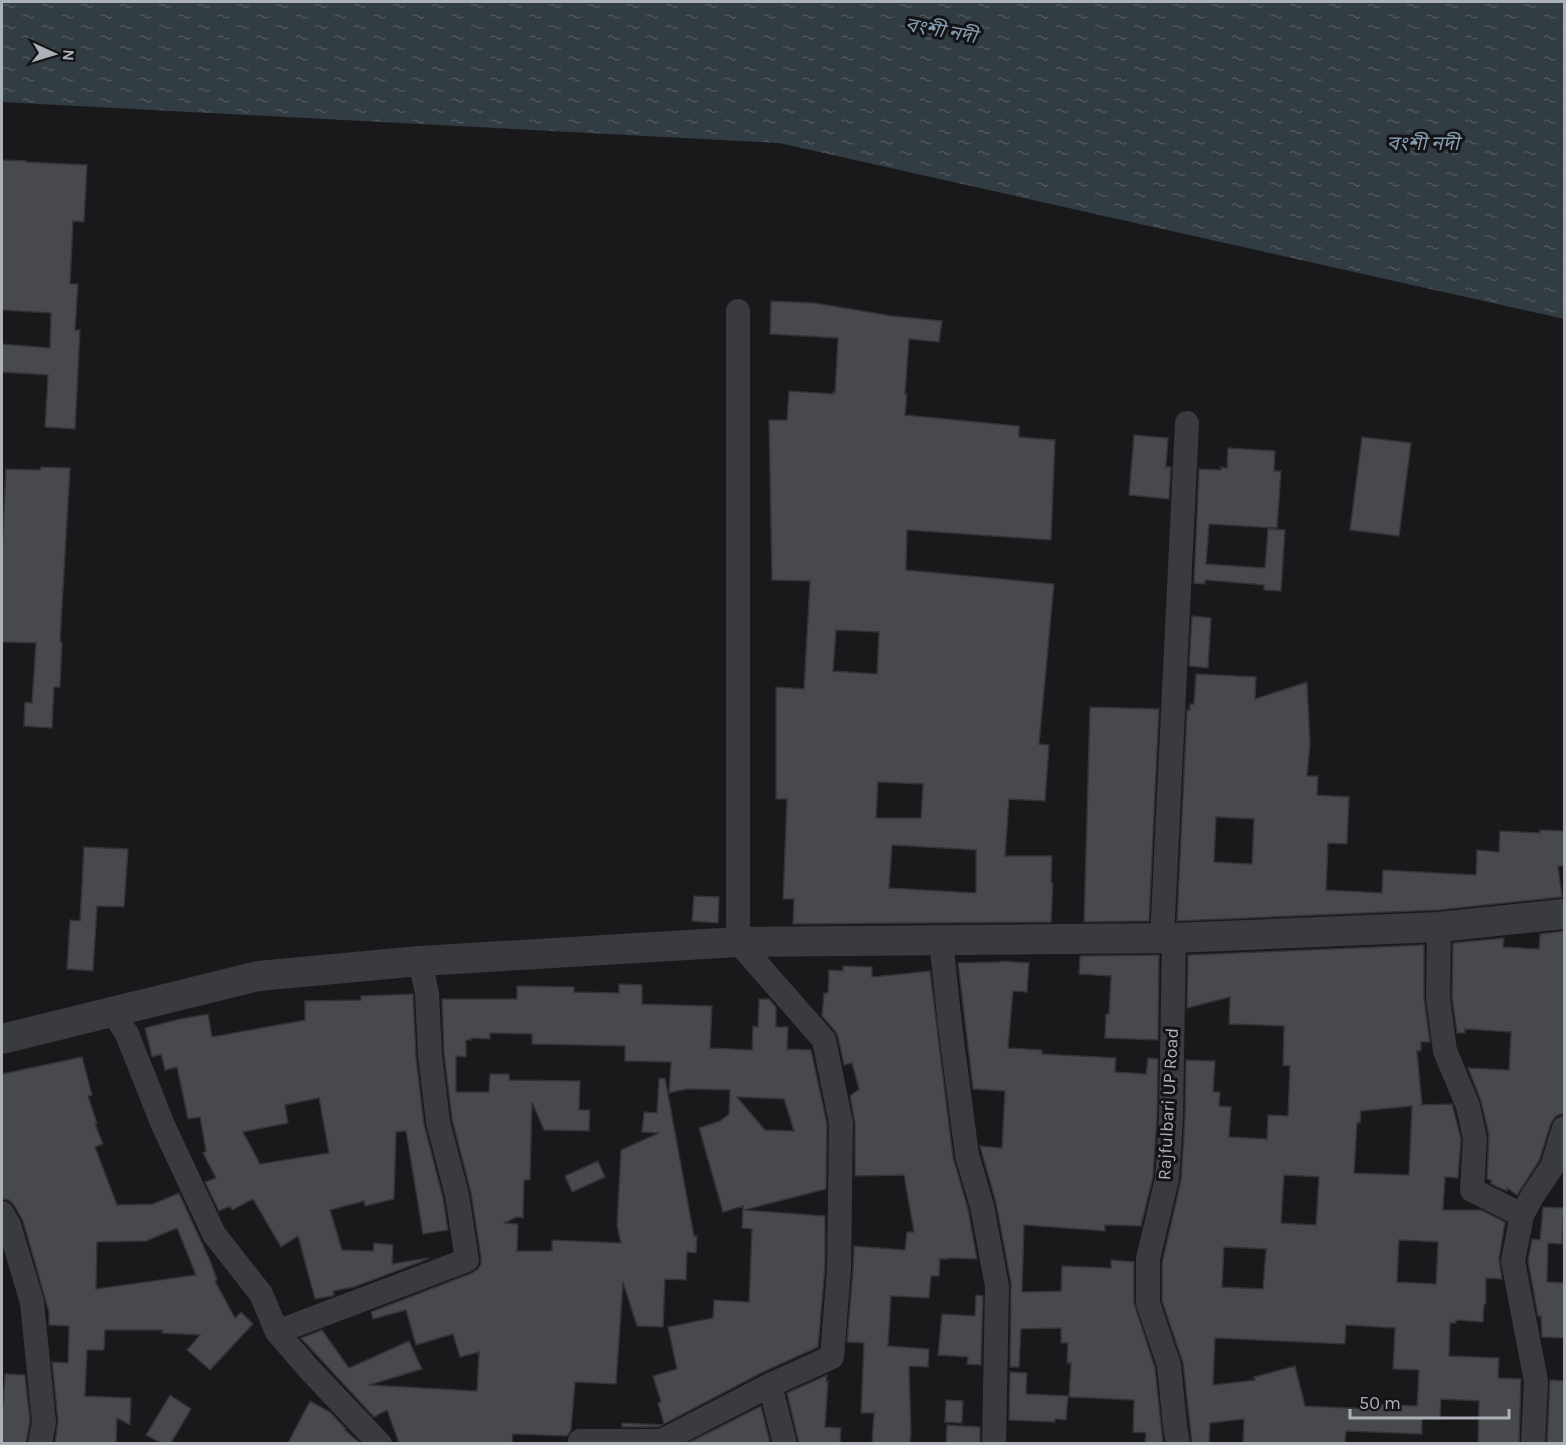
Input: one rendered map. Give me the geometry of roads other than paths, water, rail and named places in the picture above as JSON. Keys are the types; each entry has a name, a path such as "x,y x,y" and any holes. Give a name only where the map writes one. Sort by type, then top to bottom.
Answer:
{"street":[{"path":"580,1443 580,1441 662,1441 770,1385 832,1358 839,1268 841,1123 824,1040 738,942 738,311"},
{"name":"Rajfulbari UP Road","path":"1178,1443 1170,1365 1148,1303 1148,1259 1167,1179 1171,1118 1168,938 1187,423"},
{"path":"2,1039 258,976 420,961 738,942 1168,938 1439,927 1564,914"},
{"path":"1439,927 1438,998 1446,1051 1468,1106 1475,1138 1472,1190 1522,1215"},
{"path":"941,940 967,1155 982,1206 997,1286 994,1443"},
{"path":"277,1332 467,1260 457,1195 438,1122 430,1055 427,993 420,961"},
{"path":"112,1011 128,1034 163,1125 214,1234 261,1294 277,1332 308,1368 381,1443"},
{"path":"1533,1443 1536,1381 1513,1262 1522,1215 1552,1167 1564,1128"},
{"path":"2,1213 9,1225 32,1302 44,1422 40,1443"},
{"path":"770,1385 785,1443"}],"water":[{"name":"বংশী নদী","path":"2,2 1564,2 1564,319 779,143 2,102"}]}
